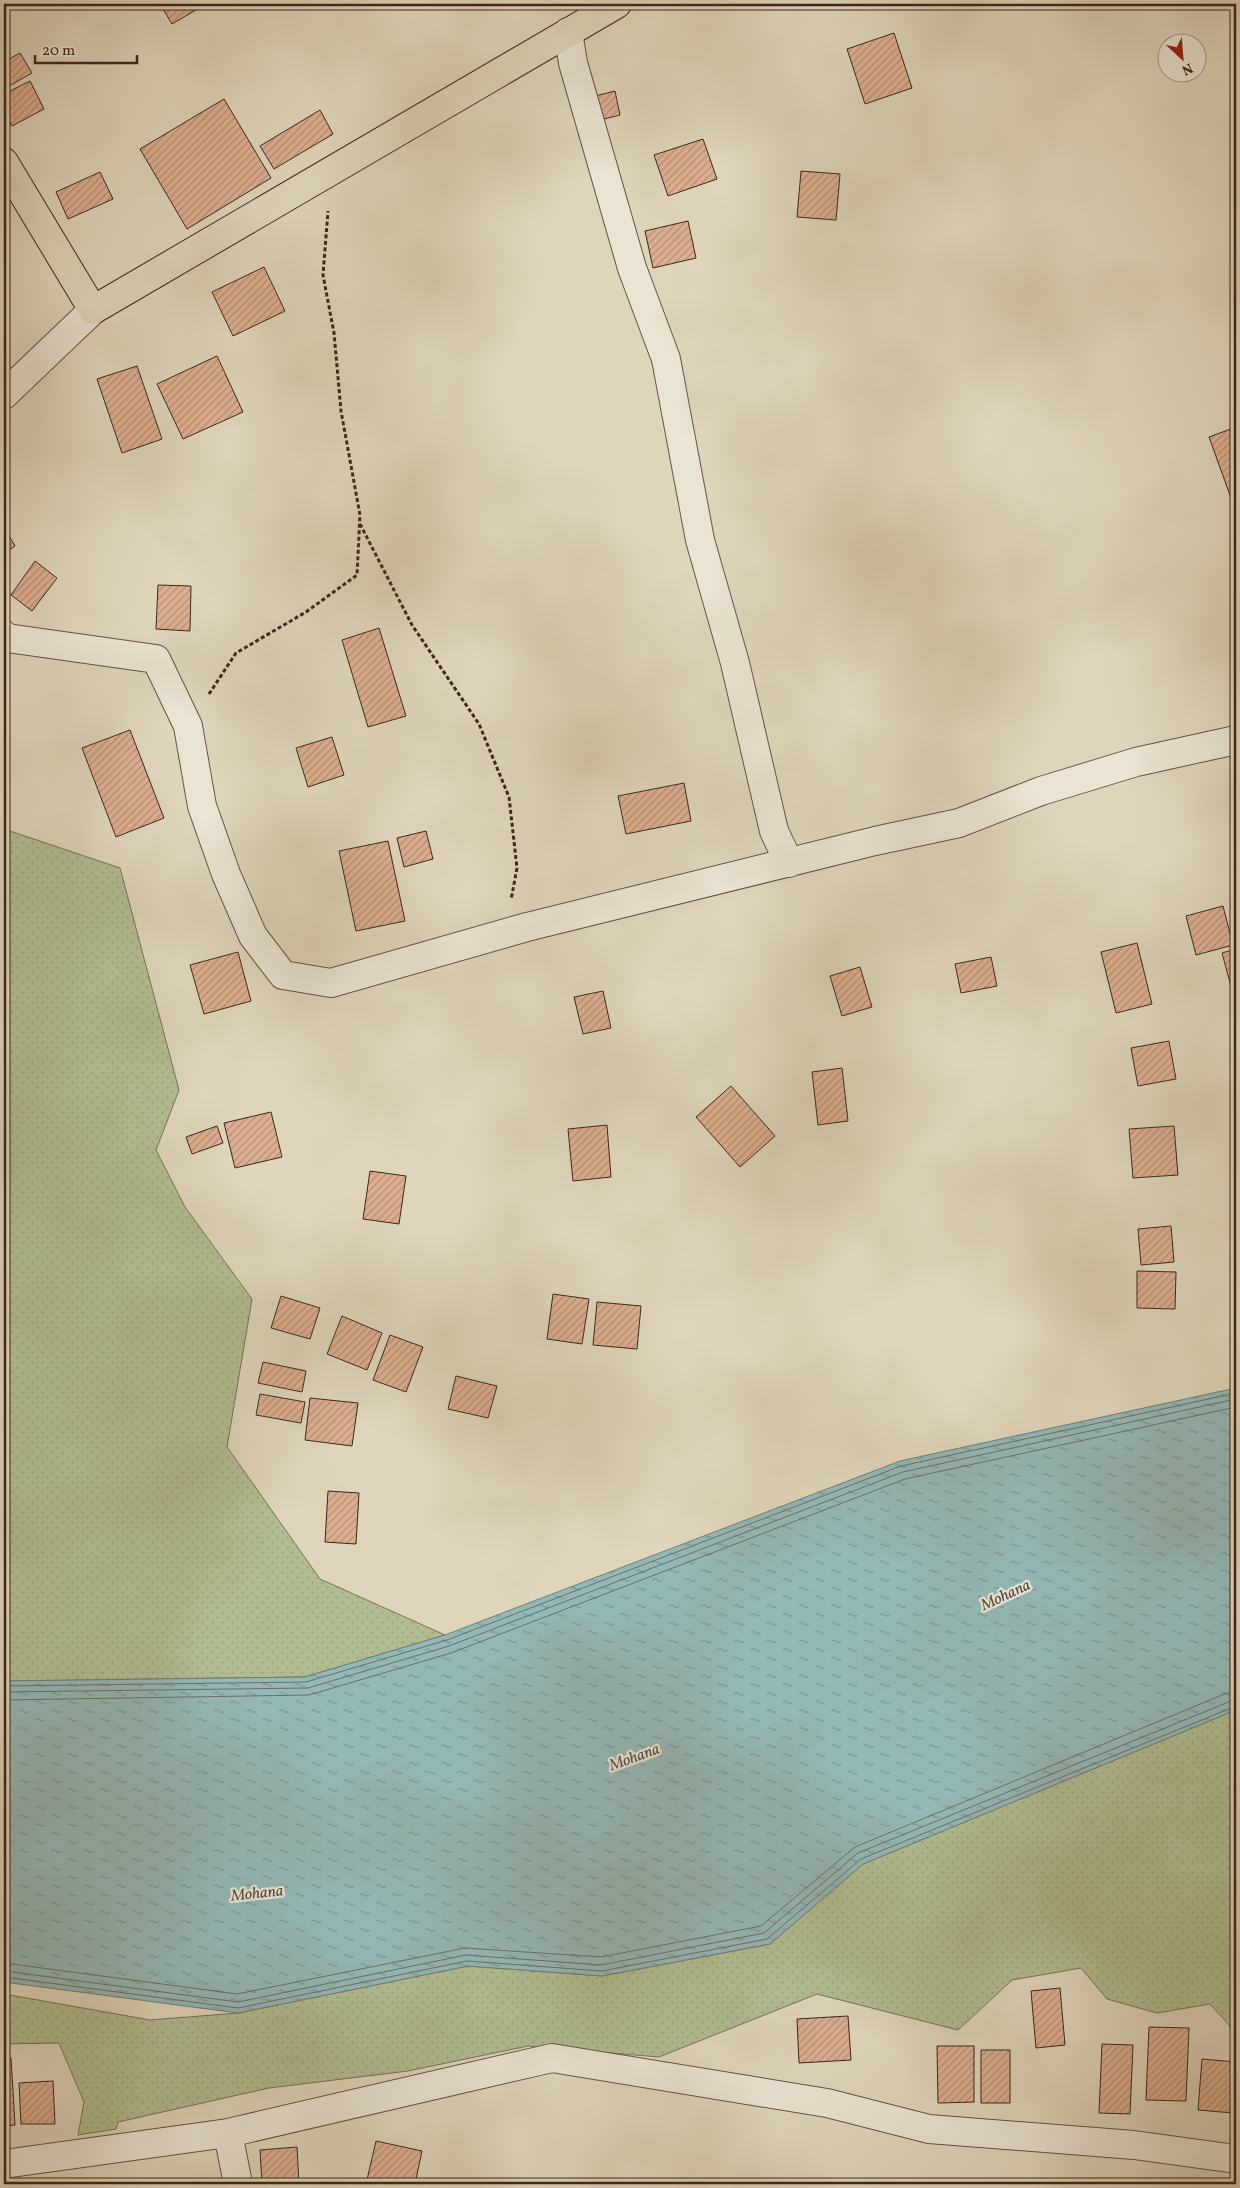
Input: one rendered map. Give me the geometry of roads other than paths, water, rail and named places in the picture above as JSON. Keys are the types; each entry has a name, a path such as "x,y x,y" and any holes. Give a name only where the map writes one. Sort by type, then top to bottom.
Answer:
{"main road":[{"path":"4,162 92,310 617,4"}],"street":[{"path":"568,32 574,63 632,268 666,359 700,540 735,663 774,831 789,862"},
{"path":"4,395 92,310"},
{"path":"4,635 7,638 156,659 188,726 202,806 226,874 253,936 283,975 331,983 527,927 789,862 958,823 1041,791 1136,762 1236,740"},
{"path":"4,2164 228,2133 552,2058 827,2103 930,2129 1134,2146 1236,2159 1236,2163"},
{"path":"228,2133 238,2184"}],"water":[{"name":"Mohana","path":"1236,1388 1236,1710 863,1864 770,1944 602,1976 468,1966 238,2013 4,1982 4,1681 305,1677 445,1635 900,1461"}]}
